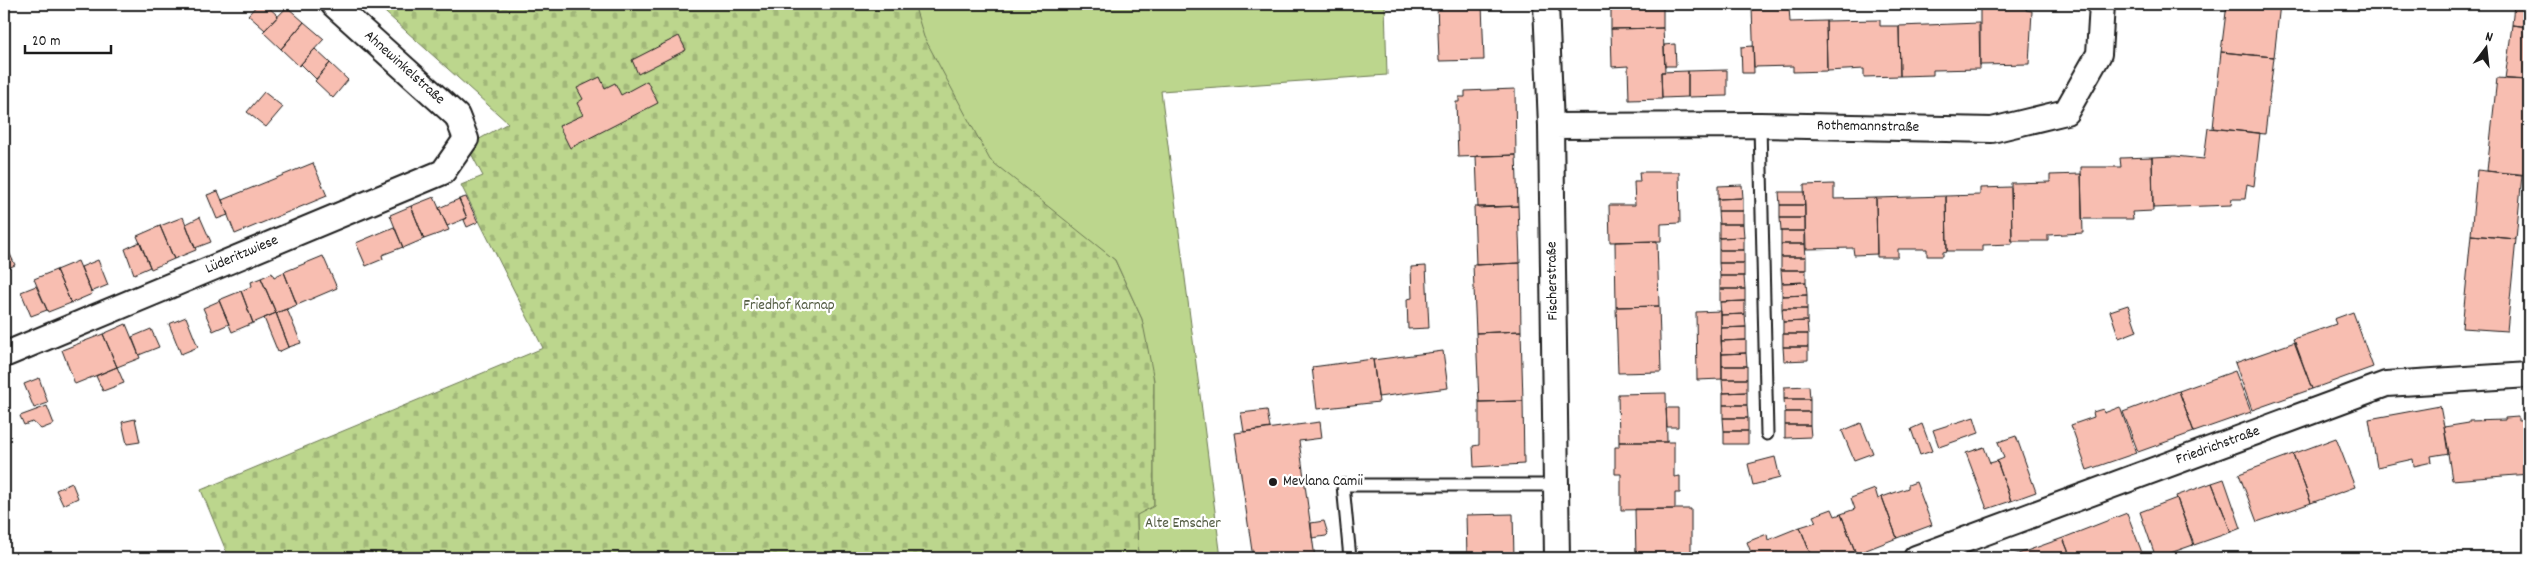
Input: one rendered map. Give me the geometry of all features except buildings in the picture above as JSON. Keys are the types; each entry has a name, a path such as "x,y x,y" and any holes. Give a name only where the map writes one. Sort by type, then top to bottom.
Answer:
{"street":[{"name":"Ahnewinkelstraße","path":"333,4 457,116 466,139"},
{"name":"Fischerstraße","path":"1546,4 1551,126 1557,558"},
{"name":"Rothemannstraße","path":"1551,126 1760,125 1992,130 2066,112 2099,54 2102,4"},
{"name":"Lüderitzwiese","path":"4,355 443,172 466,139"},
{"name":"Friedrichstraße","path":"1916,558 2386,384 2529,375"}],"lane":[{"path":"1760,125 1767,434"},
{"path":"1350,558 1343,485 1556,485"}],"green space":[{"name":"Friedhof Karnap","path":"376,4 918,4 1082,232 1115,260 1142,319 1151,347 1154,381 1154,507 1137,516 1138,558 229,558 201,490 543,348 461,185 483,176 467,146 508,123"},
{"name":"Alte Emscher","path":"914,4 1385,4 1387,75 1161,91 1221,558 1138,558 1137,515 1154,506 1154,380 1142,319 1115,260 990,160 924,37"}],"place":[{"name":"Mevlana Camii","path":"1273,482"}]}
